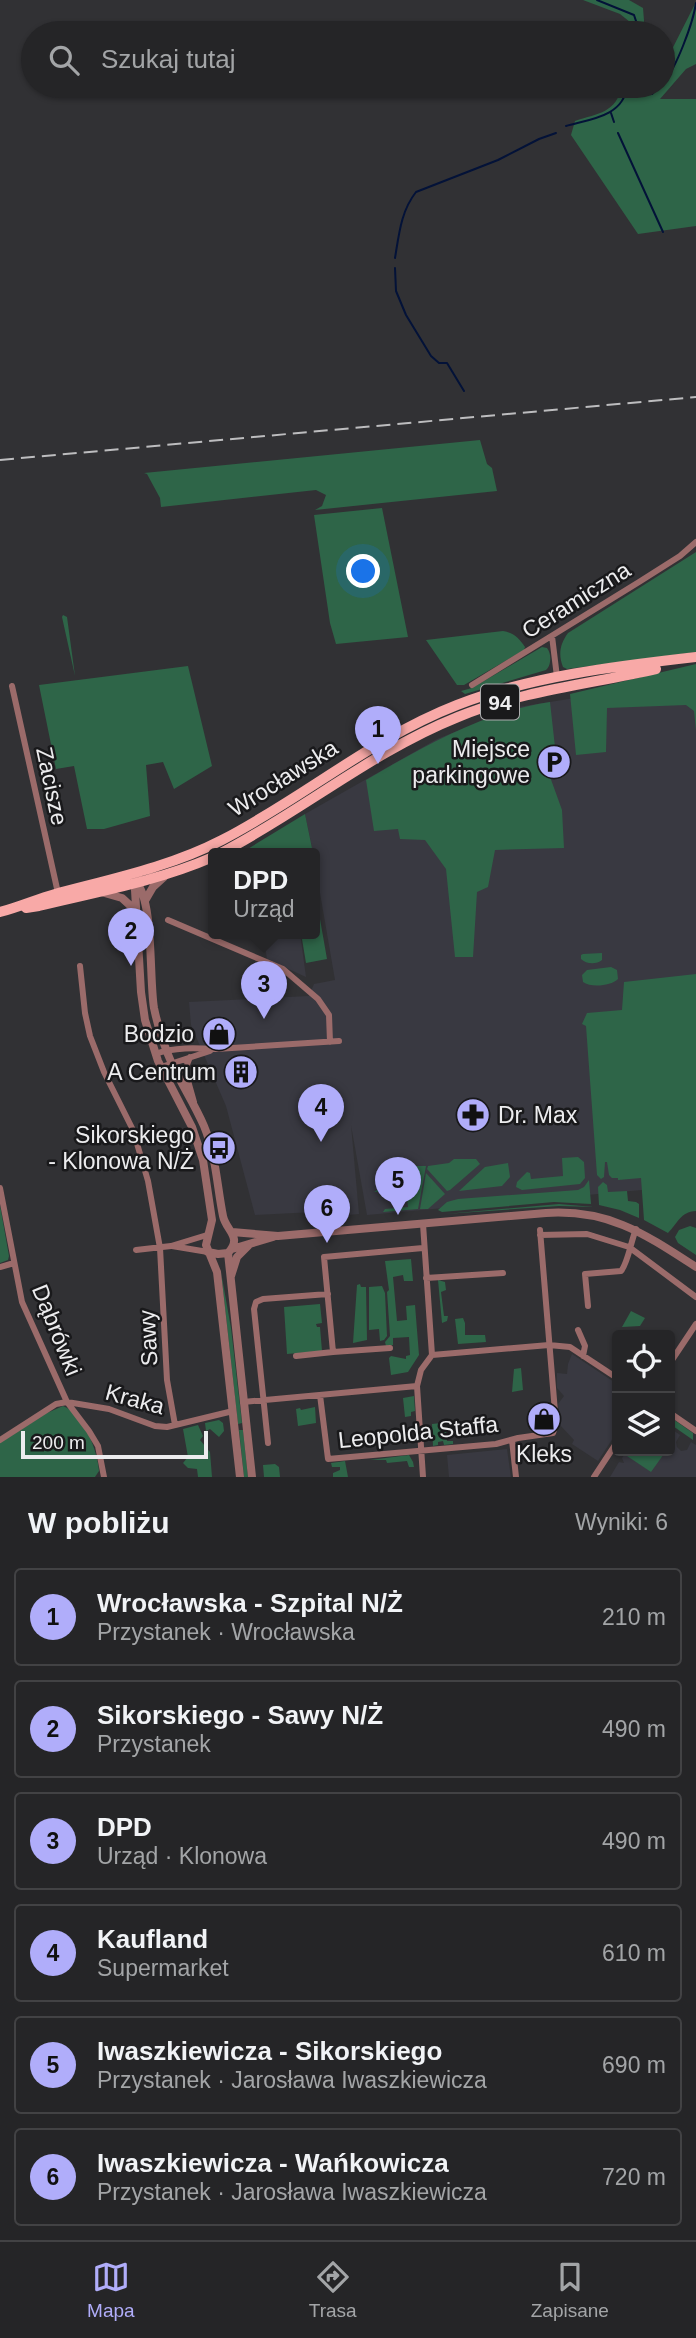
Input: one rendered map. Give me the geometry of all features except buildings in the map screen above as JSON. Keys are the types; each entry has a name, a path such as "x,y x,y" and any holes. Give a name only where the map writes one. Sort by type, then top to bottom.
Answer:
{"main road":[{"name":"Wrocławska","path":"13,909 195,853 222,840 398,732 494,691 557,677 696,659"},
{"name":"Wrocławska","path":"229,848 405,742 459,716 538,692 583,685 696,659"},
{"name":"Wrocławska","path":"0,912 99,892 169,873 208,859"}],"street":[{"name":"Ceramiczna","path":"472,685 670,563 696,542"},
{"path":"552,636 557,677"},
{"name":"Zacisze","path":"12,686 58,893"},
{"path":"155,866 137,882 135,890 142,1003 155,1054 192,1127 203,1160 211,1215 206,1245 217,1272 240,1477"},
{"path":"146,899 157,881 169,873"},
{"path":"121,876 130,877 137,882 146,899 153,997 160,1032 172,1063 195,1107"},
{"path":"99,892 122,898 135,910"},
{"path":"168,920 208,937"},
{"path":"213,939 283,969 318,999 329,1015 330,1042"},
{"name":"Sawy","path":"80,966 90,1036 141,1152 160,1248 167,1380 176,1425"},
{"path":"155,1054 166,1050 339,1041"},
{"path":"161,1067 216,1049"},
{"path":"190,1057 185,1070 211,1149 223,1220 235,1242 230,1251 230,1279 252,1477"},
{"name":"Dąbrówki","path":"0,1188 22,1302 67,1402 98,1446 104,1477"},
{"path":"136,1250 170,1246 221,1227 231,1231 278,1236 572,1212 602,1216 636,1229 696,1267"},
{"path":"423,1224 432,1355 421,1370 417,1386 423,1477"},
{"path":"588,1306 585,1274 621,1271 625,1267 636,1229"},
{"path":"549,1345 540,1233 587,1234 629,1247 696,1297"},
{"path":"170,1246 218,1254 278,1236"},
{"path":"230,1279 237,1257 249,1245"},
{"path":"333,1352 324,1256 423,1248"},
{"path":"0,1267 14,1263"},
{"path":"426,1278 503,1273"},
{"path":"268,1443 254,1309 256,1302 263,1299 328,1294"},
{"path":"675,1356 696,1324"},
{"path":"578,1330 585,1346 583,1356"},
{"path":"432,1355 549,1345 570,1347 612,1375"},
{"name":"Leopolda Staffa","path":"320,1395 328,1459 496,1444 553,1433 556,1424 549,1345"},
{"path":"296,1356 387,1348"},
{"path":"243,1402 417,1386"},
{"path":"0,1440 56,1404 67,1402"},
{"name":"Kraka","path":"67,1402 109,1409 155,1426 167,1427 233,1411"},
{"path":"675,1416 696,1431"},
{"name":"Leopolda Staffa","path":"512,1440 516,1477"},
{"path":"594,1477 612,1450"}],"shaded area":[{"path":"696,679 696,1185 367,1215 351,1125 359,1214 315,1218 314,1212 255,1215 226,1106 191,1025 189,1002 309,996 314,984 335,980 320,893 320,848 312,848 305,814 437,739 518,707"},
{"path":"264,939 301,939 306,977 267,959"},
{"path":"572,1354 612,1381 612,1440 598,1461 572,1444 574,1440 560,1425 558,1404 564,1396 557,1388 557,1373 567,1374"},
{"path":"675,1432 680,1435 676,1442 681,1451 687,1450 691,1442 696,1445 696,1477 610,1477 619,1462 624,1463 622,1458 675,1456"},
{"path":"507,1449 511,1477 449,1477 447,1455"}],"green space":[{"path":"583,0 629,0 643,8 644,21 629,21 620,14"},
{"path":"696,2 696,64 686,69 675,82 675,43"},
{"path":"618,98 696,99 696,226 638,234 571,135 575,121 599,114"},
{"path":"480,440 487,464 492,468 497,491 315,510 322,506 326,495 316,490 161,507 160,498 144,473"},
{"path":"382,508 408,637 336,644 330,623 314,515"},
{"path":"696,552 696,652 567,669 563,667 561,649 568,633"},
{"path":"62,617 67,617 75,676"},
{"path":"503,631 518,639 525,647 524,650 464,685 457,685 426,640"},
{"path":"542,647 547,648 550,653 550,663 546,670 465,694 461,691 472,688"},
{"path":"696,664 696,730 694,711 686,705 607,708 606,752 576,755 570,694"},
{"path":"188,666 212,766 174,789 163,762 146,765 150,816 104,829 87,829 74,766 56,769 39,685"},
{"path":"550,702 555,747 545,752 549,774 562,810 564,848 495,850 488,887 477,892 473,957 455,957 446,869 425,840 400,839 398,829 374,831 366,780 432,743 478,722"},
{"path":"305,814 312,848 249,848"},
{"path":"320,919 327,959 306,963 302,939 320,939"},
{"path":"602,953 602,960 597,963 588,963 581,959 583,954"},
{"path":"611,967 617,970 618,979 615,981 596,986 583,982 582,975 587,970"},
{"path":"696,974 696,1211 683,1216 668,1233 644,1220 641,1178 612,1178 607,1162 604,1177 601,1179 597,1175 586,1026 582,1024 587,1013 622,1010 624,982"},
{"path":"578,1157 584,1162 585,1178 580,1184 522,1190 516,1187 517,1182 527,1172 530,1173 531,1179 563,1176 562,1158"},
{"path":"454,1159 476,1159 480,1164 447,1191 427,1169 428,1166 449,1163"},
{"path":"508,1163 510,1177 502,1186 459,1191 485,1167"},
{"path":"412,1166 426,1166 418,1209 383,1212 385,1209 408,1207 407,1199 390,1200 390,1194 386,1191 374,1192"},
{"path":"426,1173 445,1194 428,1209 420,1209"},
{"path":"589,1180 591,1204 554,1202 442,1212 438,1210 447,1202 458,1199 578,1190"},
{"path":"603,1182 607,1185 608,1192 627,1191 628,1201 639,1204 639,1218 599,1205 598,1187"},
{"path":"559,1204 594,1207 559,1206 445,1214"},
{"path":"0,1205 9,1256 8,1260 0,1263"},
{"path":"690,1226 696,1228 696,1255 678,1243 675,1237 679,1230"},
{"path":"411,1259 413,1281 404,1281 403,1275 393,1277 397,1321 407,1320 406,1306 415,1305 419,1355 408,1372 391,1375 389,1358 391,1356 406,1359 406,1356 410,1355 409,1337 393,1338 393,1345 386,1346 385,1342 390,1336 385,1261"},
{"path":"221,1272 231,1328 242,1423 238,1424"},
{"path":"438,1280 445,1282 446,1290 441,1292 444,1316 448,1316 447,1321 442,1323"},
{"path":"360,1284 361,1287 366,1287 367,1340 353,1343 357,1285"},
{"path":"382,1286 385,1293 387,1336 380,1341 379,1329 369,1330 369,1287"},
{"path":"320,1304 322,1323 316,1324 320,1327 322,1351 287,1354 284,1307"},
{"path":"631,1311 645,1318 640,1326 622,1327"},
{"path":"463,1318 465,1335 485,1335 486,1342 458,1344 455,1319"},
{"path":"521,1368 523,1390 512,1392 514,1369"},
{"path":"414,1396 415,1411 411,1412 411,1416 405,1417 403,1398"},
{"path":"63,1406 77,1416 88,1434 98,1463 99,1471 95,1477 0,1477 0,1443"},
{"path":"315,1407 316,1423 298,1426 296,1409"},
{"path":"219,1420 223,1423 224,1431 219,1437 210,1429 206,1431 205,1423"},
{"path":"675,1420 693,1433 693,1440 675,1427"},
{"path":"441,1423 441,1428 446,1428 447,1441 453,1441 453,1444 444,1445 443,1441 433,1446 432,1424"},
{"path":"198,1425 203,1436 200,1440 210,1452 212,1477 198,1477 197,1469 188,1468 183,1463 188,1457 183,1429"},
{"path":"239,1430 243,1430 248,1477 244,1477"},
{"path":"409,1455 414,1467 409,1467 407,1461 387,1463 386,1460 370,1460"},
{"path":"627,1456 662,1456 651,1472"},
{"path":"345,1461 348,1477 333,1477 333,1473 340,1470 340,1467 332,1467 331,1463"},
{"path":"275,1464 279,1467 280,1477 264,1477 263,1465"}],"waterway":[{"path":"597,0 634,15 636,21"},
{"path":"675,63 696,3"},
{"path":"566,126 605,115 624,98"},
{"path":"611,113 614,122"},
{"path":"395,258 404,215 416,192 498,160 556,133"},
{"path":"618,133 663,232"},
{"path":"395,268 396,291 406,315 431,356 439,363 447,363 464,391"}],"railway":[{"path":"0,460 696,397"}],"place":[{"name":"Miejsce parkingowe","path":"554,762"},
{"name":"Wrocławska - Szpital N/Ż","path":"378,764"},
{"name":"Sikorskiego - Sawy N/Ż","path":"131,966"},
{"name":"DPD","path":"264,1019"},
{"name":"Bodzio","path":"219,1034"},
{"name":"A Centrum","path":"241,1072"},
{"name":"Dr. Max","path":"473,1115"},
{"name":"Kaufland","path":"321,1142"},
{"name":"Sikorskiego - Klonowa N/Ż","path":"219,1148"},
{"name":"Iwaszkiewicza - Sikorskiego","path":"398,1215"},
{"name":"Iwaszkiewicza - Wańkowicza","path":"327,1243"},
{"name":"Kleks","path":"544,1419"}]}
